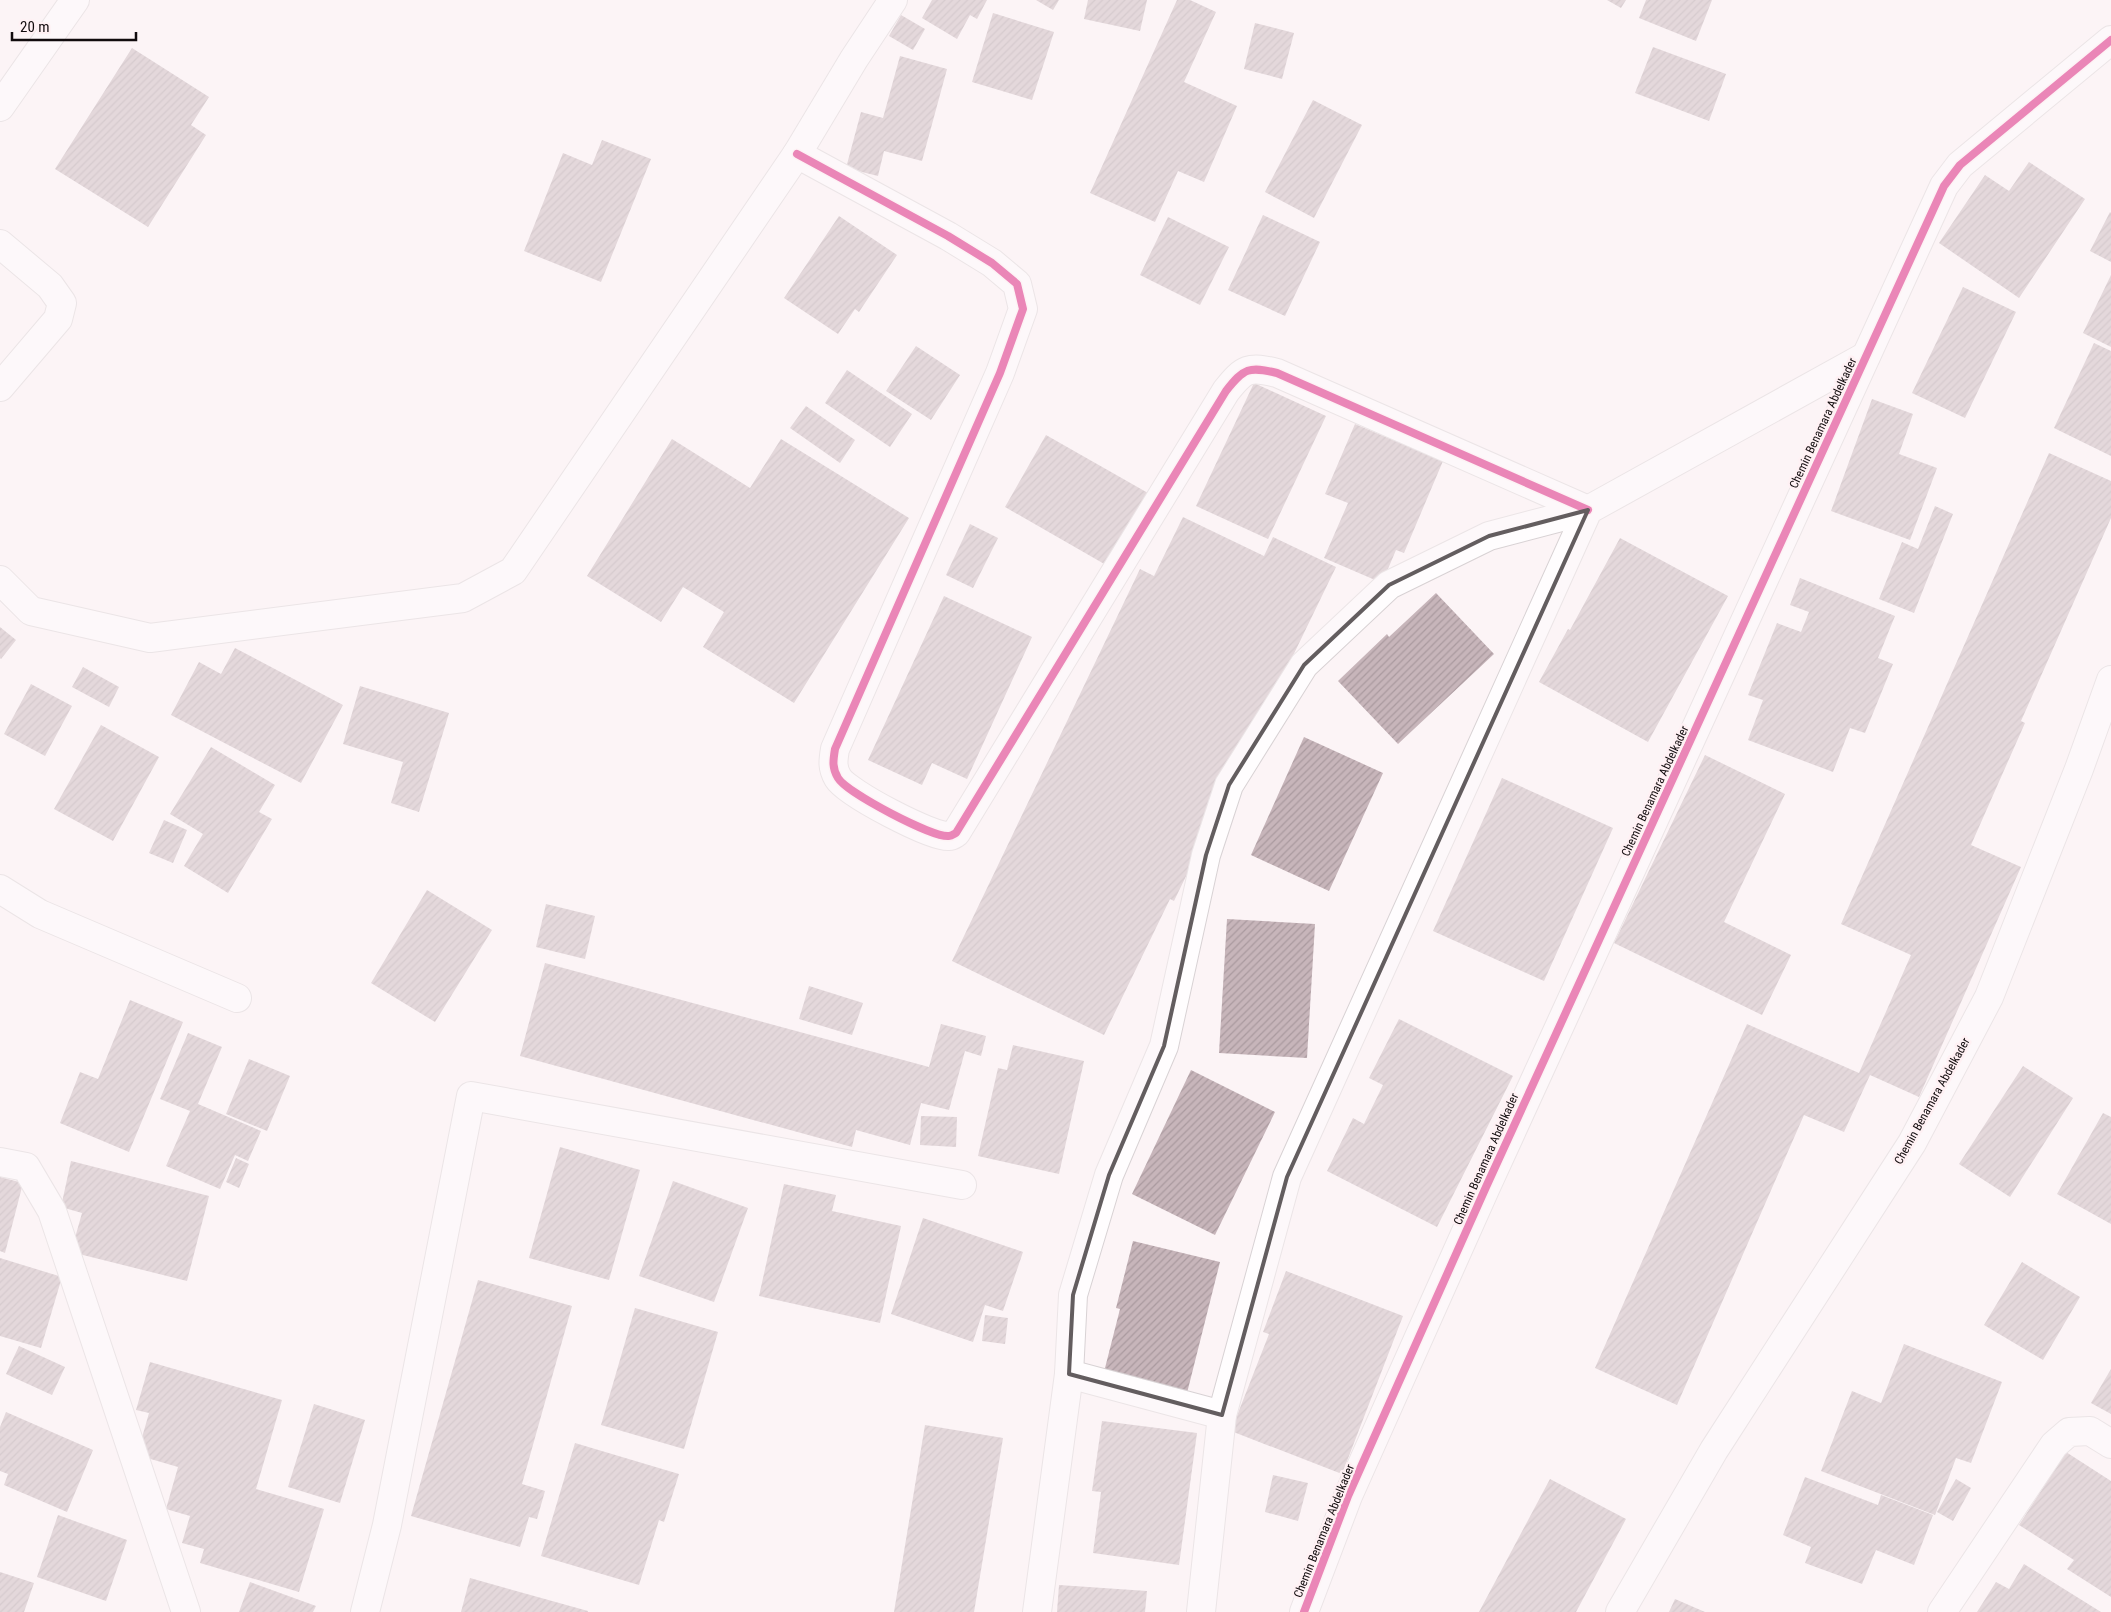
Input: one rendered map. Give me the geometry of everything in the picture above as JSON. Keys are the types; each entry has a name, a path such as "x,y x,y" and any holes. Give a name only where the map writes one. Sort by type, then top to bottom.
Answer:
{"street":[{"path":"0,107 76,0"},
{"path":"0,580 31,611 150,638 463,598 513,571 797,154 854,59 893,0"},
{"name":"Chemin Benamara Abdelkader","path":"1304,1612 1348,1496 1482,1196 1944,186 1960,165 2111,40"},
{"path":"797,154 948,236 992,263 1017,284 1023,309 1000,373 835,749 832,766 838,779 846,787 880,808 939,834 949,836 956,833 1226,391 1238,376 1255,368 1277,373 1588,510"},
{"path":"0,244 50,286 62,304 58,319 0,388"},
{"path":"1037,1612 1070,1374 1073,1295 1109,1176 1164,1046 1206,855 1229,786 1304,665 1388,585 1489,536 1588,510 1866,356"},
{"path":"1202,1612 1222,1415 1287,1177 1588,510"},
{"name":"Chemin Benamara Abdelkader","path":"1620,1612 1714,1450 1912,1143 1989,997 2079,768 2111,680"},
{"path":"0,889 40,914 236,998"},
{"path":"365,1612 387,1525 471,1096 962,1185"},
{"path":"0,1162 26,1167 52,1211 186,1612"},
{"path":"1070,1374 1222,1415"},
{"path":"1942,1612 2054,1445 2069,1432 2090,1431 2111,1444"}],"highlighted area":[{"path":"1588,510 1287,1177 1222,1415 1069,1374 1073,1295 1109,1175 1164,1046 1206,855 1229,785 1304,665 1389,585 1489,536"}],"building":[{"path":"932,0 987,0 977,19 970,15 957,39 922,18"},
{"path":"1036,0 1059,0 1053,10"},
{"path":"1088,0 1147,0 1140,31 1084,19"},
{"path":"1177,0 1190,0 1216,12 1184,82 1237,106 1204,182 1178,171 1155,222 1090,193"},
{"path":"1607,0 1626,0 1621,8"},
{"path":"1646,0 1712,0 1696,41 1639,18"},
{"path":"993,13 1054,32 1032,100 972,82"},
{"path":"901,15 925,29 913,50 889,36"},
{"path":"1255,23 1294,33 1282,79 1244,69"},
{"path":"1653,47 1726,74 1709,121 1635,93"},
{"path":"132,48 209,97 191,125 206,135 148,227 55,169"},
{"path":"900,56 947,69 922,161 884,151 878,176 846,168 861,112 883,118"},
{"path":"1313,100 1362,125 1314,218 1265,192"},
{"path":"602,140 651,159 601,282 524,251 563,153 592,165"},
{"path":"2029,162 2085,199 2019,298 1939,243 1985,175 2009,191"},
{"path":"2111,213 2111,262 2090,251"},
{"path":"1263,215 1320,242 1285,316 1228,290"},
{"path":"839,216 897,255 859,312 855,309 838,334 784,298"},
{"path":"1168,217 1229,247 1200,305 1140,275"},
{"path":"2111,275 2111,347 2083,333"},
{"path":"1963,287 2016,312 1965,418 1912,393"},
{"path":"2094,343 2111,351 2111,456 2054,428"},
{"path":"916,346 960,375 931,420 886,391"},
{"path":"847,370 912,414 890,447 825,403"},
{"path":"1254,383 1326,416 1268,539 1196,506"},
{"path":"1872,399 1913,414 1899,454 1937,468 1910,540 1831,511"},
{"path":"806,406 855,440 840,463 790,428"},
{"path":"1355,424 1443,461 1404,553 1396,550 1382,583 1324,558 1348,503 1325,494"},
{"path":"1046,435 1155,497 1113,569 1005,507"},
{"path":"672,439 750,488 781,439 909,518 794,703 703,647 724,612 683,587 661,622 587,576"},
{"path":"2049,453 2111,481 2111,518 2021,721 2025,723 1971,845 2021,867 1919,1097 1870,1075 1844,1132 1804,1115 1677,1405 1595,1368 1747,1024 1859,1073 1911,955 1841,924"},
{"path":"1935,506 1953,514 1914,613 1879,599 1902,542 1918,549"},
{"path":"1183,517 1264,556 1273,537 1336,567 1174,901 1170,899 1104,1035 952,961 1140,569 1154,576"},
{"path":"970,524 998,538 973,588 946,575"},
{"path":"1620,538 1728,596 1648,742 1539,682 1568,629 1570,630"},
{"path":"1800,578 1895,616 1878,658 1893,664 1865,733 1850,728 1833,772 1748,740 1763,700 1748,695 1777,623 1801,632 1809,612 1790,605"},
{"path":"1436,593 1494,654 1398,744 1338,681 1387,634 1389,637"},
{"path":"944,596 1032,637 967,779 932,763 922,785 868,760"},
{"path":"0,627 16,640 1,659 0,658"},
{"path":"235,648 343,705 301,783 171,715 199,662 221,674"},
{"path":"83,667 119,687 109,707 72,687"},
{"path":"31,684 72,706 45,756 4,734"},
{"path":"360,686 449,713 419,812 391,803 403,762 343,744"},
{"path":"101,725 159,757 113,841 54,809"},
{"path":"1304,737 1383,773 1329,891 1251,855"},
{"path":"211,747 275,785 259,812 272,819 228,893 184,866 203,834 170,814"},
{"path":"1705,755 1785,794 1724,922 1791,955 1762,1015 1614,943"},
{"path":"1502,778 1613,828 1544,981 1433,931"},
{"path":"164,820 187,830 173,863 149,853"},
{"path":"427,890 492,930 435,1022 371,983"},
{"path":"546,904 595,916 585,959 536,947"},
{"path":"1227,919 1315,924 1307,1058 1219,1053"},
{"path":"545,963 929,1067 941,1024 986,1036 981,1056 965,1051 949,1110 921,1103 910,1145 856,1130 852,1147 520,1056"},
{"path":"809,986 863,1003 852,1035 799,1019"},
{"path":"130,1000 183,1022 129,1152 60,1123 80,1072 98,1079"},
{"path":"1399,1019 1513,1076 1437,1227 1327,1171 1353,1118 1364,1124 1383,1085 1369,1078"},
{"path":"188,1033 222,1047 198,1104 261,1131 248,1161 235,1155 220,1189 166,1166 190,1111 160,1099"},
{"path":"1013,1045 1084,1061 1059,1174 978,1156 998,1068 1007,1070"},
{"path":"249,1059 290,1076 267,1131 226,1114"},
{"path":"2023,1066 2073,1098 2010,1197 1959,1164"},
{"path":"1191,1070 1275,1112 1215,1235 1132,1194"},
{"path":"2103,1113 2111,1117 2111,1224 2057,1194"},
{"path":"921,1116 957,1117 956,1147 920,1145"},
{"path":"560,1147 640,1170 609,1280 529,1258"},
{"path":"236,1158 249,1164 239,1188 226,1182"},
{"path":"71,1161 209,1196 187,1281 71,1252 82,1213 61,1207"},
{"path":"0,1177 23,1183 5,1253 0,1251"},
{"path":"673,1181 748,1208 714,1302 639,1276"},
{"path":"784,1184 836,1195 832,1211 901,1226 880,1323 759,1296"},
{"path":"923,1218 1023,1252 1003,1311 985,1305 973,1342 891,1314"},
{"path":"1133,1241 1220,1262 1187,1393 1104,1372 1120,1309 1116,1308"},
{"path":"0,1258 62,1277 41,1348 0,1336"},
{"path":"2022,1262 2080,1297 2043,1360 1984,1325"},
{"path":"1286,1271 1403,1316 1342,1474 1231,1431 1269,1334 1263,1332"},
{"path":"478,1280 572,1306 522,1484 545,1491 537,1519 529,1517 520,1547 411,1516"},
{"path":"635,1308 718,1332 684,1449 601,1425"},
{"path":"985,1315 1008,1318 1005,1344 982,1341"},
{"path":"1904,1344 2002,1382 1971,1463 1956,1458 1935,1515 1821,1471 1852,1391 1881,1403"},
{"path":"19,1346 65,1367 52,1395 6,1374"},
{"path":"150,1362 282,1400 256,1489 324,1509 299,1592 200,1563 204,1549 182,1543 190,1516 166,1509 178,1467 137,1455 149,1413 136,1410"},
{"path":"2111,1369 2111,1414 2091,1403"},
{"path":"314,1404 365,1420 340,1503 288,1487"},
{"path":"6,1412 93,1450 67,1512 4,1485 8,1474 0,1471 0,1427"},
{"path":"1102,1421 1197,1433 1179,1565 1093,1553 1101,1492 1092,1491"},
{"path":"925,1425 1003,1438 974,1612 894,1612"},
{"path":"575,1443 679,1474 664,1522 659,1520 639,1585 541,1556"},
{"path":"2066,1452 2111,1481 2111,1597 2067,1569 2074,1560 2019,1525"},
{"path":"1273,1475 1308,1483 1298,1521 1265,1512"},
{"path":"1805,1477 1878,1505 1881,1495 1933,1515 1914,1565 1876,1550 1862,1584 1805,1563 1811,1547 1783,1535"},
{"path":"1550,1479 1626,1519 1576,1612 1479,1612"},
{"path":"1956,1479 1971,1488 1953,1521 1937,1512"},
{"path":"58,1515 127,1540 106,1601 37,1577"},
{"path":"2024,1564 2101,1612 1977,1612 1996,1582 2009,1589"},
{"path":"0,1572 34,1583 24,1612 0,1612"},
{"path":"470,1578 588,1611 588,1612 461,1612"},
{"path":"250,1582 316,1606 313,1612 239,1612"},
{"path":"1059,1585 1147,1591 1145,1612 1057,1612"},
{"path":"1675,1599 1705,1612 1669,1612"}],"cycle path":[{"path":"1304,1612 1348,1496 1486,1187 1944,186 1960,165 2111,40"},
{"path":"797,154 948,236 992,263 1017,284 1023,309 1000,373 835,749 834,768 838,778 845,785 873,803 926,830 940,835 950,836 956,833 1226,391 1243,373 1253,370 1277,373 1588,510"}]}
